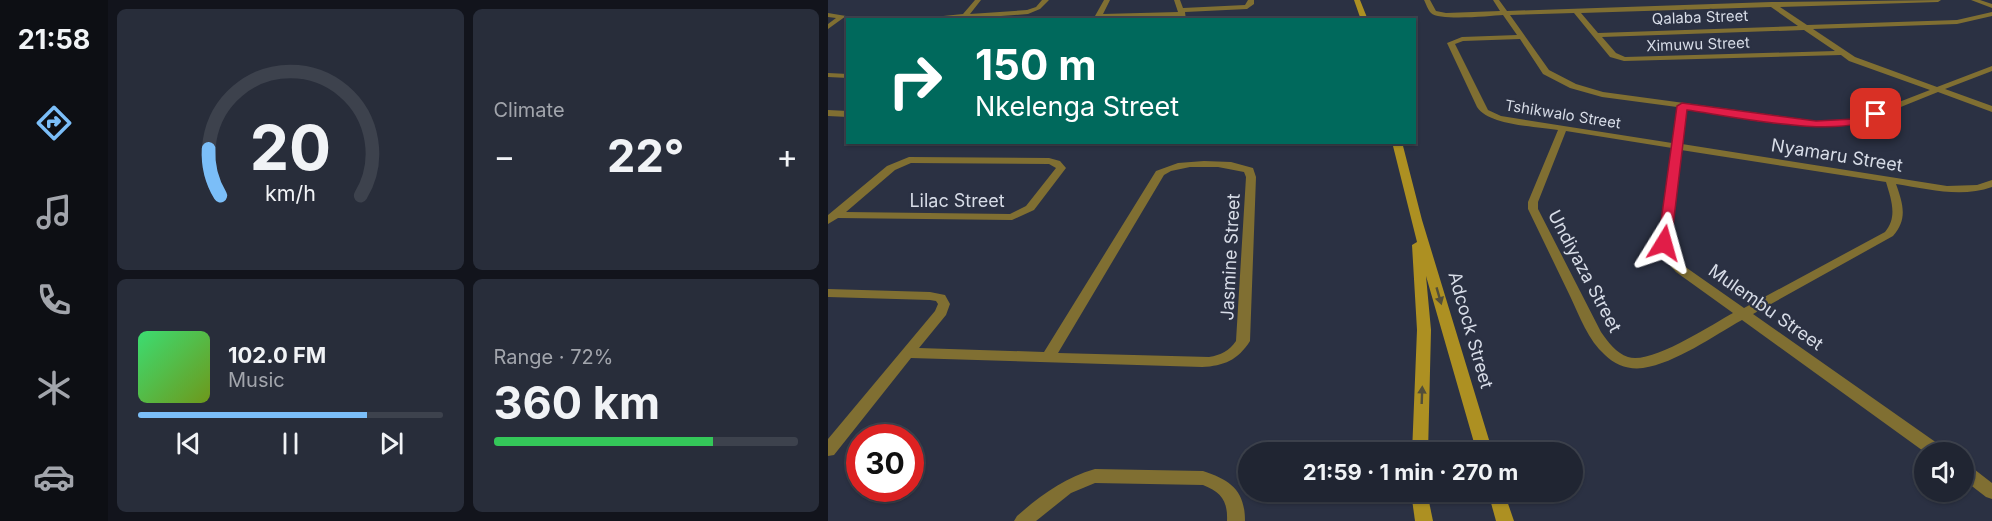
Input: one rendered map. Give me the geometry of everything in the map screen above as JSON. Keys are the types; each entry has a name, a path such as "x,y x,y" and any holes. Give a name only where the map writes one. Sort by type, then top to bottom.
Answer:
{"main road":[{"path":"1360,2 1364,18"},
{"name":"Adcock Street","path":"1397,144 1416,220 1482,442"},
{"name":"Adcock Street","path":"1416,220 1424,330 1420,442"},
{"path":"1421,502 1424,521"},
{"path":"1499,502 1505,521"}],"street":[{"path":"966,18 978,0"},
{"path":"966,18 1028,12 1038,8 1046,0"},
{"path":"1107,0 1098,15 1183,15 1246,7 1251,4 1251,0"},
{"path":"1177,0 1183,15"},
{"path":"1427,0 1432,11 1440,15 1938,0"},
{"path":"1496,0 1546,72 1559,81 1602,94 1682,106 1838,125 1856,122 1992,68"},
{"path":"1765,0 1841,53 1861,64 1992,109"},
{"path":"1974,0 1992,6"},
{"name":"Ximuwu Street","path":"1577,12 1613,55 1624,60 1841,53"},
{"name":"Qalaba Street","path":"1596,35 1964,22 1992,14"},
{"path":"828,15 843,16 828,27"},
{"name":"Tshikwalo Street","path":"1521,37 1462,39 1450,45 1485,112 1499,118 1677,146"},
{"path":"828,75 846,76"},
{"name":"Mulembu Street","path":"1682,106 1664,243 1668,256 1680,270 1922,442"},
{"path":"828,113 846,114"},
{"name":"Undiyaza Street","path":"1563,128 1533,202 1533,209 1595,334 1606,349 1617,359 1629,363 1648,363 1664,357 1742,314"},
{"name":"Nyamaru Street","path":"1677,146 1958,189 1978,188 1992,183"},
{"name":"Lilac Street","path":"909,160 1049,161 1061,168 1030,208 1012,217 832,218 891,168 909,160"},
{"name":"Jasmine Street","path":"909,353 1218,362 1237,351 1243,341 1250,170 1239,166 1184,165 1171,166 1160,173 1048,357"},
{"path":"1742,314 1889,234 1898,226 1900,218 1890,180"},
{"path":"828,293 940,298 944,304 941,312 909,353 828,450"},
{"path":"1023,521 1060,489 1078,480 1095,476 1211,480 1228,490 1234,498 1237,510 1236,521"},
{"path":"1974,478 1990,488"}],"route":[{"path":"1664,243 1682,106 1838,125 1856,122 1876,114"}]}
